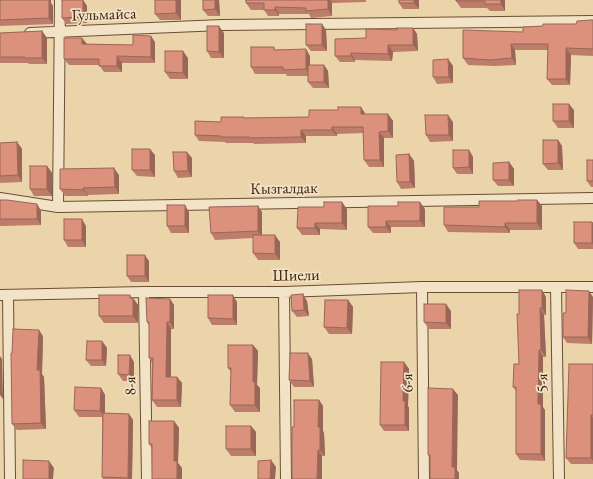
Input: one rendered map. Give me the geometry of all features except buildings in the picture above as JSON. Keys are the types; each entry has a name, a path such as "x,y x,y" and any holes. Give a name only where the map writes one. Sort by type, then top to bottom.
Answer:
{"street":[{"path":"58,207 60,0"},
{"name":"Гульмайса","path":"22,33 222,25 593,21"},
{"name":"Кызгалдак","path":"0,198 58,207 593,198"},
{"name":"Шиели","path":"4,295 144,292 284,292 422,287 593,287"},
{"name":"6-я","path":"422,287 424,479"},
{"name":"5-я","path":"556,287 559,479"},
{"name":"8-я","path":"144,292 148,479"},
{"path":"284,292 286,479"},
{"path":"4,295 10,479"}]}
